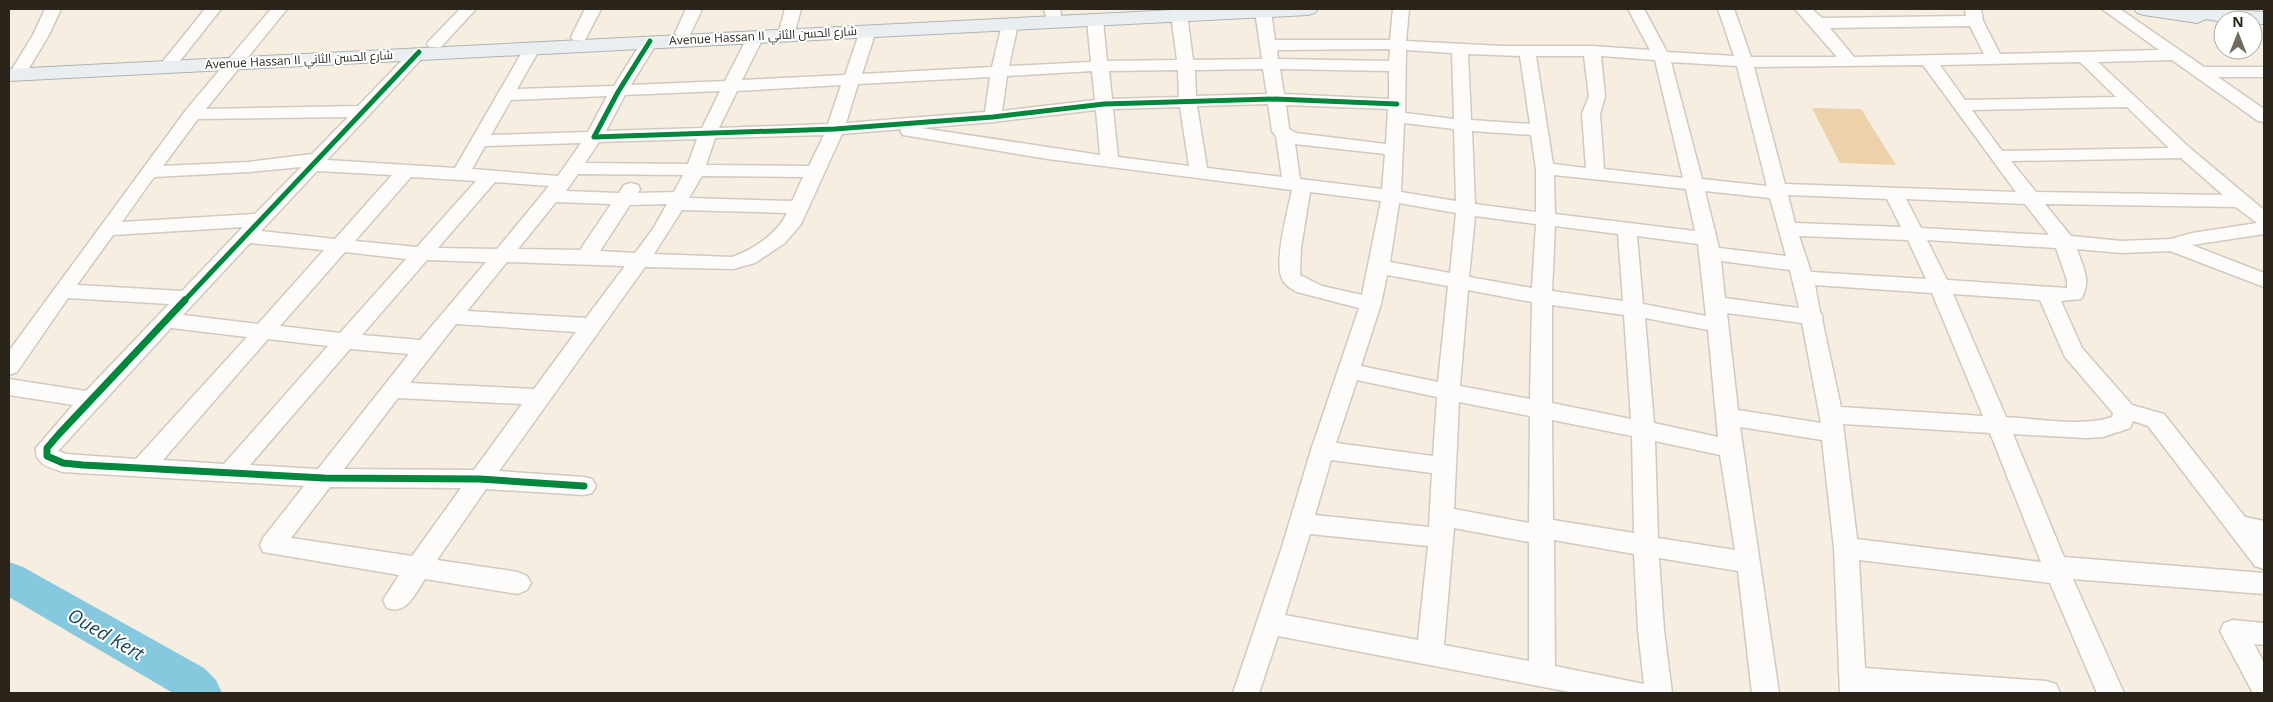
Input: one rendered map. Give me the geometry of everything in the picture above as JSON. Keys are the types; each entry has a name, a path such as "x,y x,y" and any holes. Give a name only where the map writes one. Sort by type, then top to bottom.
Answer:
{"main road":[{"name":"Avenue Hassan II شارع الحسن الثاني","path":"15,71 169,64 683,33 789,24 1308,9"},
{"path":"2144,9 2264,18"},
{"path":"2187,11 2213,18"},
{"name":"Avenue Hassan II شارع الحسن الثاني","path":"427,48 533,47 756,36 789,24 868,31 1010,24 1053,15 1095,20 1169,12"}],"street":[{"path":"15,71 53,9"},
{"path":"169,64 213,9"},
{"path":"9,367 192,114 279,9"},
{"path":"468,9 364,111 259,220 47,448 47,456 63,463 142,468 324,478 480,479 584,486"},
{"path":"579,38 593,9"},
{"path":"683,33 694,9"},
{"path":"1636,9 1662,57 1708,246 1717,314 1721,365 1729,417 1731,449 1749,563 1766,693"},
{"path":"1726,9 1744,62 1787,229 1801,271 1813,317 1832,424 1846,548 1852,686 1905,681 2046,693"},
{"path":"1803,9 1818,23 1849,61"},
{"path":"2110,9 2264,118"},
{"path":"1263,11 1279,127 1285,135 1297,185 1289,271 1291,278 1308,289 1371,304"},
{"path":"1169,12 1186,66 1188,102 1199,172"},
{"path":"1246,693 1301,523 1322,450 1371,304 1380,267 1391,196 1397,110 1398,56 1396,14"},
{"path":"1818,23 1974,15 1995,59"},
{"path":"1095,20 1102,66 1110,162"},
{"path":"993,117 999,72 1010,24"},
{"path":"244,236 422,254 733,263 748,258 778,239 791,224 835,128 868,31"},
{"path":"396,600 480,479 640,260 678,201 695,171 707,135 756,36"},
{"path":"518,583 272,545 425,348 563,182 594,137 618,92 650,41"},
{"path":"1269,45 1383,44 1398,56"},
{"path":"460,174 533,47"},
{"path":"504,95 618,92 1102,66 1271,64 1398,56 1460,49 1592,51 1744,62 2176,55"},
{"path":"1430,653 1441,527 1448,392 1466,209 1460,49"},
{"path":"1526,50 1545,169 1546,220 1542,297 1541,408 1542,674"},
{"path":"1592,51 1597,96 1591,114 1596,174"},
{"path":"2084,57 2129,102 2185,153 2264,219"},
{"path":"875,126 1110,162 1391,196 1466,209 1627,229 1708,246 1801,271 1940,287 2074,294 2077,288 2077,280 2064,241 1998,156 1927,59"},
{"path":"2199,72 2264,72"},
{"path":"478,141 707,135 875,126 993,117 1104,104 1275,99 1397,110 1464,125 1538,130"},
{"path":"1961,105 2129,102"},
{"path":"2247,106 2264,106"},
{"path":"192,114 291,114 364,111"},
{"path":"1285,135 1309,141 1394,150"},
{"path":"1998,156 2185,153"},
{"path":"149,172 316,162 406,171 563,182 624,199 798,207"},
{"path":"1545,169 1778,191 2032,198 2241,201"},
{"path":"563,182 644,170 815,172"},
{"path":"586,258 644,170"},
{"path":"142,468 406,171"},
{"path":"230,472 490,176"},
{"path":"1894,194 1940,287 2110,693"},
{"path":"107,229 259,220"},
{"path":"1787,229 2064,241 2122,247 2172,245 2192,238 2264,228"},
{"path":"1627,229 1643,428 1646,546 1651,630 1659,693"},
{"path":"2172,245 2264,280"},
{"path":"1380,267 1542,297 1632,309 1813,317"},
{"path":"63,290 187,298"},
{"path":"2047,293 2073,352 2089,373 2125,412 2140,414 2156,420 2264,559"},
{"path":"451,317 591,326"},
{"path":"166,320 345,341 425,348"},
{"path":"1349,371 1448,392 1643,428 1731,449"},
{"path":"9,387 92,400"},
{"path":"392,390 539,398"},
{"path":"1729,417 1832,424 1999,425 2086,430 2103,429 2122,422 2125,412"},
{"path":"1322,450 1445,466"},
{"path":"1301,523 1542,532 1646,546 1749,563"},
{"path":"2237,526 2264,531"},
{"path":"1846,548 2057,570 2264,584"},
{"path":"1269,623 1637,693"},
{"path":"2264,634 2233,631 2264,688"}],"shaded area":[{"path":"1812,108 1861,109 1896,165 1840,163"}],"waterway":[{"name":"Oued Kert","path":"9,578 189,681 201,693"}],"cycle path":[{"path":"650,41 618,92 594,137 835,129 993,117 1104,104 1275,99 1397,104"},
{"path":"419,52 59,434 47,448 47,456 63,463 83,465 324,478 480,479 584,486"}]}
